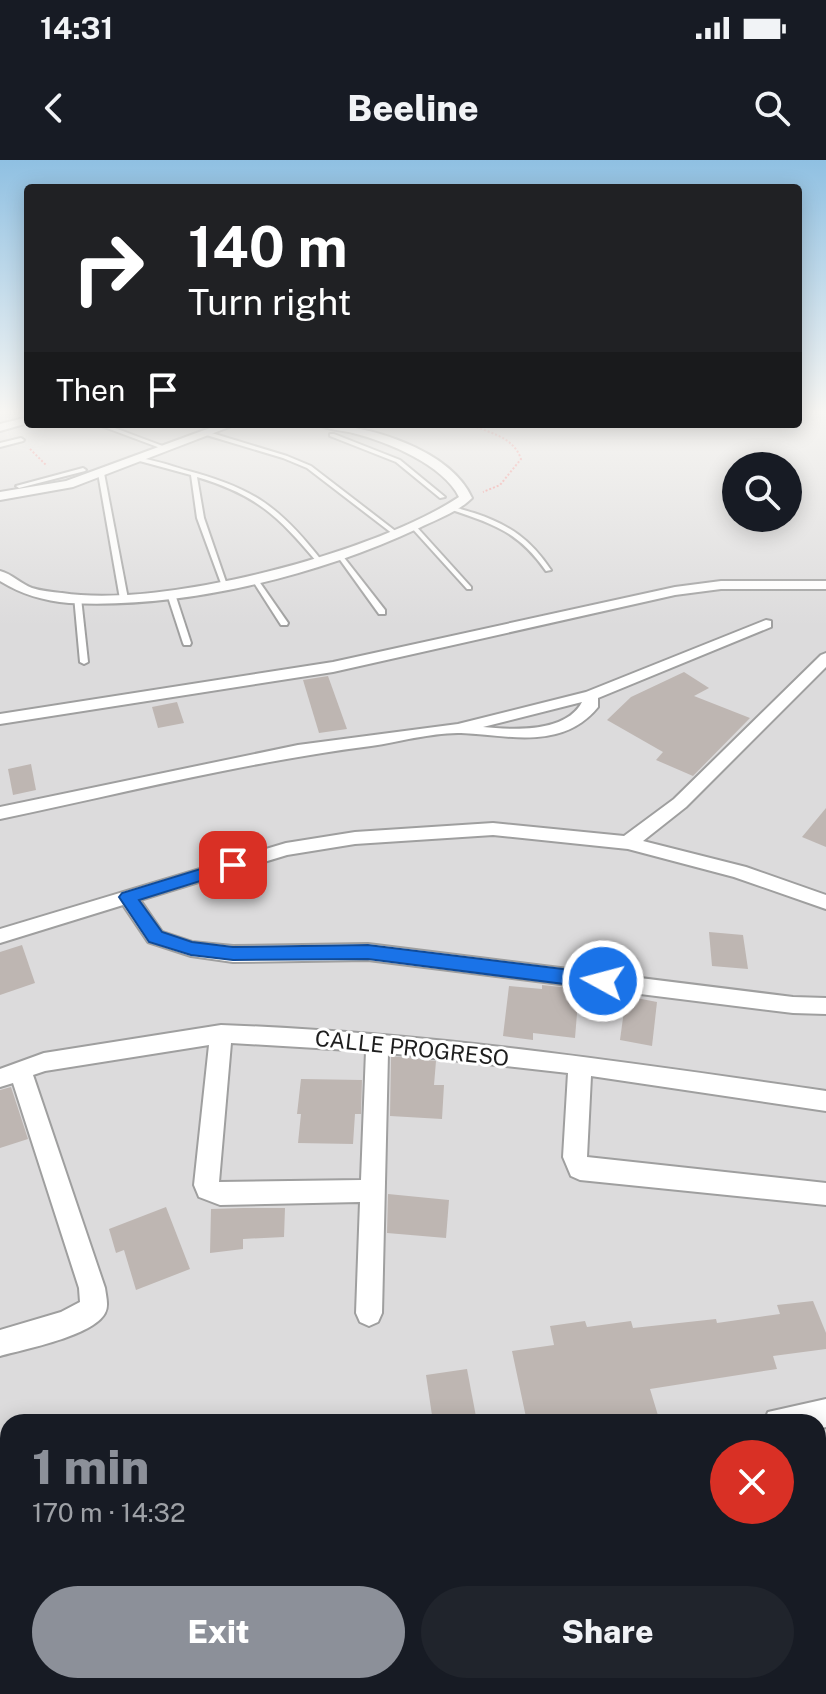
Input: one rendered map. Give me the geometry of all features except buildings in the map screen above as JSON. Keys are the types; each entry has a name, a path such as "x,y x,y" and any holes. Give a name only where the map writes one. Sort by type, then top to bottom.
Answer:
{"street":[{"path":"0,496 50,484"},
{"path":"2,580 35,592 77,598 124,599 224,585 340,556 395,533 447,503 466,498 454,484"},
{"path":"0,719 407,653 675,591 721,585 826,585"},
{"path":"0,813 298,750 459,729 590,696 766,624"},
{"path":"628,843 680,803 826,658"},
{"path":"0,936 286,849 355,838 493,829 628,843 739,872 826,902"},
{"path":"128,897 155,937 191,949 233,954 368,952 793,1005 826,1006"},
{"path":"221,1034 208,1189 220,1194 371,1191"},
{"name":"CALLE PROGRESO","path":"10,1074 44,1062 221,1034 317,1037 580,1065 826,1101"},
{"path":"369,1313 377,1043"},
{"path":"580,1065 575,1157 580,1169 826,1194"},
{"path":"0,1343 67,1324 94,1308 92,1288 10,1074"}],"lane":[{"path":"19,486 38,484"},
{"path":"103,484 124,599"},
{"path":"194,484 201,524 224,585"},
{"path":"215,484 265,504 319,561"},
{"path":"331,484 395,533"},
{"path":"424,484 447,503 508,528 532,549 548,570"},
{"path":"412,525 469,588"},
{"path":"340,556 382,612"},
{"path":"254,578 284,623"},
{"path":"171,594 187,643"},
{"path":"77,598 84,662"}],"path":[{"path":"464,492 492,489 497,484"}],"shaded area":[{"path":"0,484 722,484 722,532 802,532 802,484 826,484 826,1414 0,1414"}],"route":[{"path":"233,865 128,897 155,937 191,949 233,954 368,952 603,981"}]}
